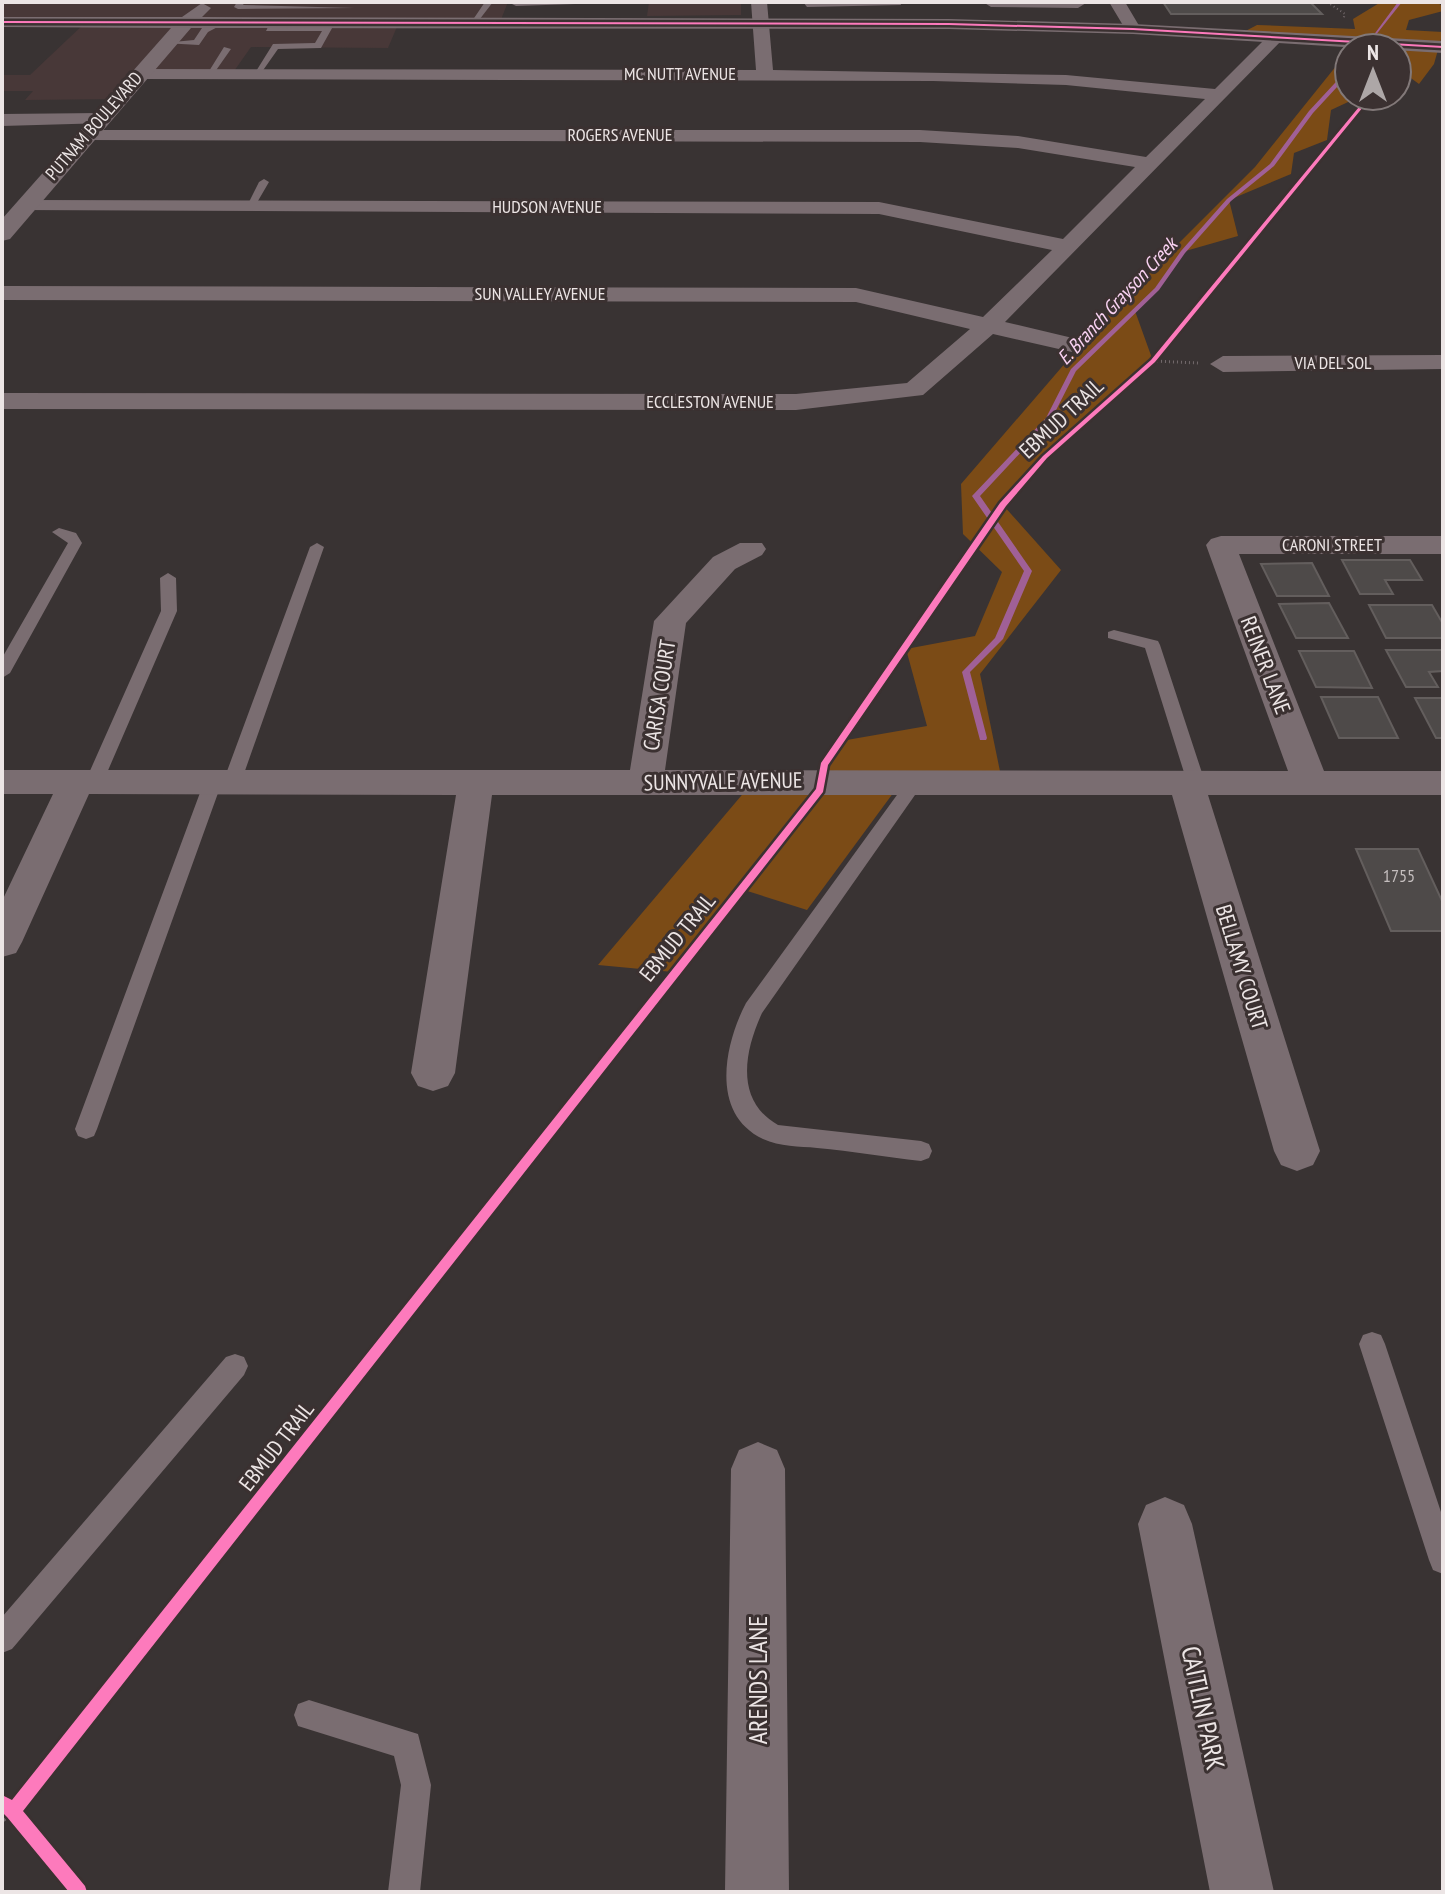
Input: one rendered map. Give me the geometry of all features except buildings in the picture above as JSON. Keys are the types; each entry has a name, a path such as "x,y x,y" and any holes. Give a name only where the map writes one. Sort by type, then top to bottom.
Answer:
{"street":[{"name":"PUTNAM BOULEVARD","path":"2,234 167,43 207,2"},
{"path":"759,2 765,74"},
{"path":"1117,2 1133,29"},
{"path":"992,6 1078,3"},
{"path":"2,22 188,21 222,24 341,16 473,22 570,9 761,21 1133,29 1443,47"},
{"name":"ECCLESTON AVENUE","path":"2,401 796,402 914,390 990,324 1275,39"},
{"name":"MC NUTT AVENUE","path":"140,74 765,74 1066,80 1220,95"},
{"name":"ROGERS AVENUE","path":"2,120 94,127 920,136 1018,142 1150,164"},
{"name":"HUDSON AVENUE","path":"26,206 879,208 1065,246"},
{"name":"SUN VALLEY AVENUE","path":"2,293 856,295 1072,345"},
{"name":"VIA DEL SOL","path":"1223,364 1443,362"},
{"name":"CARONI STREET","path":"1221,545 1443,545"},
{"name":"REINER LANE","path":"1221,545 1311,784"},
{"name":"CARISA COURT","path":"646,782 670,621 724,563 751,549"},
{"name":"SUNNYVALE AVENUE","path":"2,782 1191,782 1441,788"},
{"path":"2,942 86,782"},
{"path":"433,1073 476,782"},
{"name":"BELLAMY COURT","path":"1191,782 1297,1151"},
{"name":"ARENDS LANE","path":"757,1892 758,1469"},
{"name":"CAITLIN PARK","path":"1165,1524 1242,1892"}],"lane":[{"path":"241,2 238,7 341,16"},
{"path":"473,22 489,2"},
{"path":"807,2 807,5 897,5 896,2"},
{"path":"516,4 570,9"},
{"path":"256,74 276,46 318,46 341,16"},
{"path":"167,43 196,43 205,30 222,24 255,27"},
{"path":"209,74 227,49"},
{"path":"250,206 264,182"},
{"path":"2,673 75,543 71,536 59,532"},
{"path":"86,1129 317,547"},
{"path":"86,782 169,611 168,578"},
{"path":"1114,635 1152,645 1172,696 1191,782"},
{"path":"916,781 753,1009 740,1033 737,1056 738,1088 744,1113 772,1133 921,1151"},
{"path":"1372,1344 1443,1560"},
{"path":"2,1639 235,1366"},
{"path":"309,1715 407,1745 416,1785 404,1892"}],"path":[{"path":"1142,371 1163,349"},
{"path":"1153,361 1223,364"},
{"path":"2,1819 22,1800"},
{"path":"2,1803 23,1822"}],"shaded area":[{"path":"2,2 508,2 500,22 399,22 388,48 251,47 232,74 140,74 118,99 25,100 33,91 2,91 2,75 30,75 86,22 2,22"},
{"path":"649,2 741,2 741,15 647,16"},
{"path":"1381,2 1437,2 1443,11 1409,20 1406,30 1443,32 1434,64 1419,84 1413,80 1413,32 1333,32 1333,43 1236,36 1257,25 1355,29 1353,19"},
{"path":"1333,70 1333,109 1327,140 1294,153 1291,174 1229,200 1238,236 1182,252 1157,289 1135,311 1153,361 1045,457 1003,505 1061,570 980,674 1002,781 902,781 807,910 741,889 673,972 598,965 752,783 822,780 824,765 841,741 927,726 906,649 975,636 1002,572 963,534 961,484 1104,318 1255,167"}],"waterway":[{"path":"1376,32 1400,2"},
{"name":"E. Branch Grayson Creek","path":"983,738 966,672 999,639 1028,571 976,496 1049,419 1073,370 1157,289 1183,252 1229,200 1272,165 1311,112 1333,88"}],"cycle path":[{"path":"2,22 949,24 1133,29 1443,47"},
{"name":"EBMUD TRAIL","path":"13,1811 820,790 824,765 1003,505 1045,457 1153,361 1357,112"},
{"path":"2,1803 13,1811 79,1892"}]}
